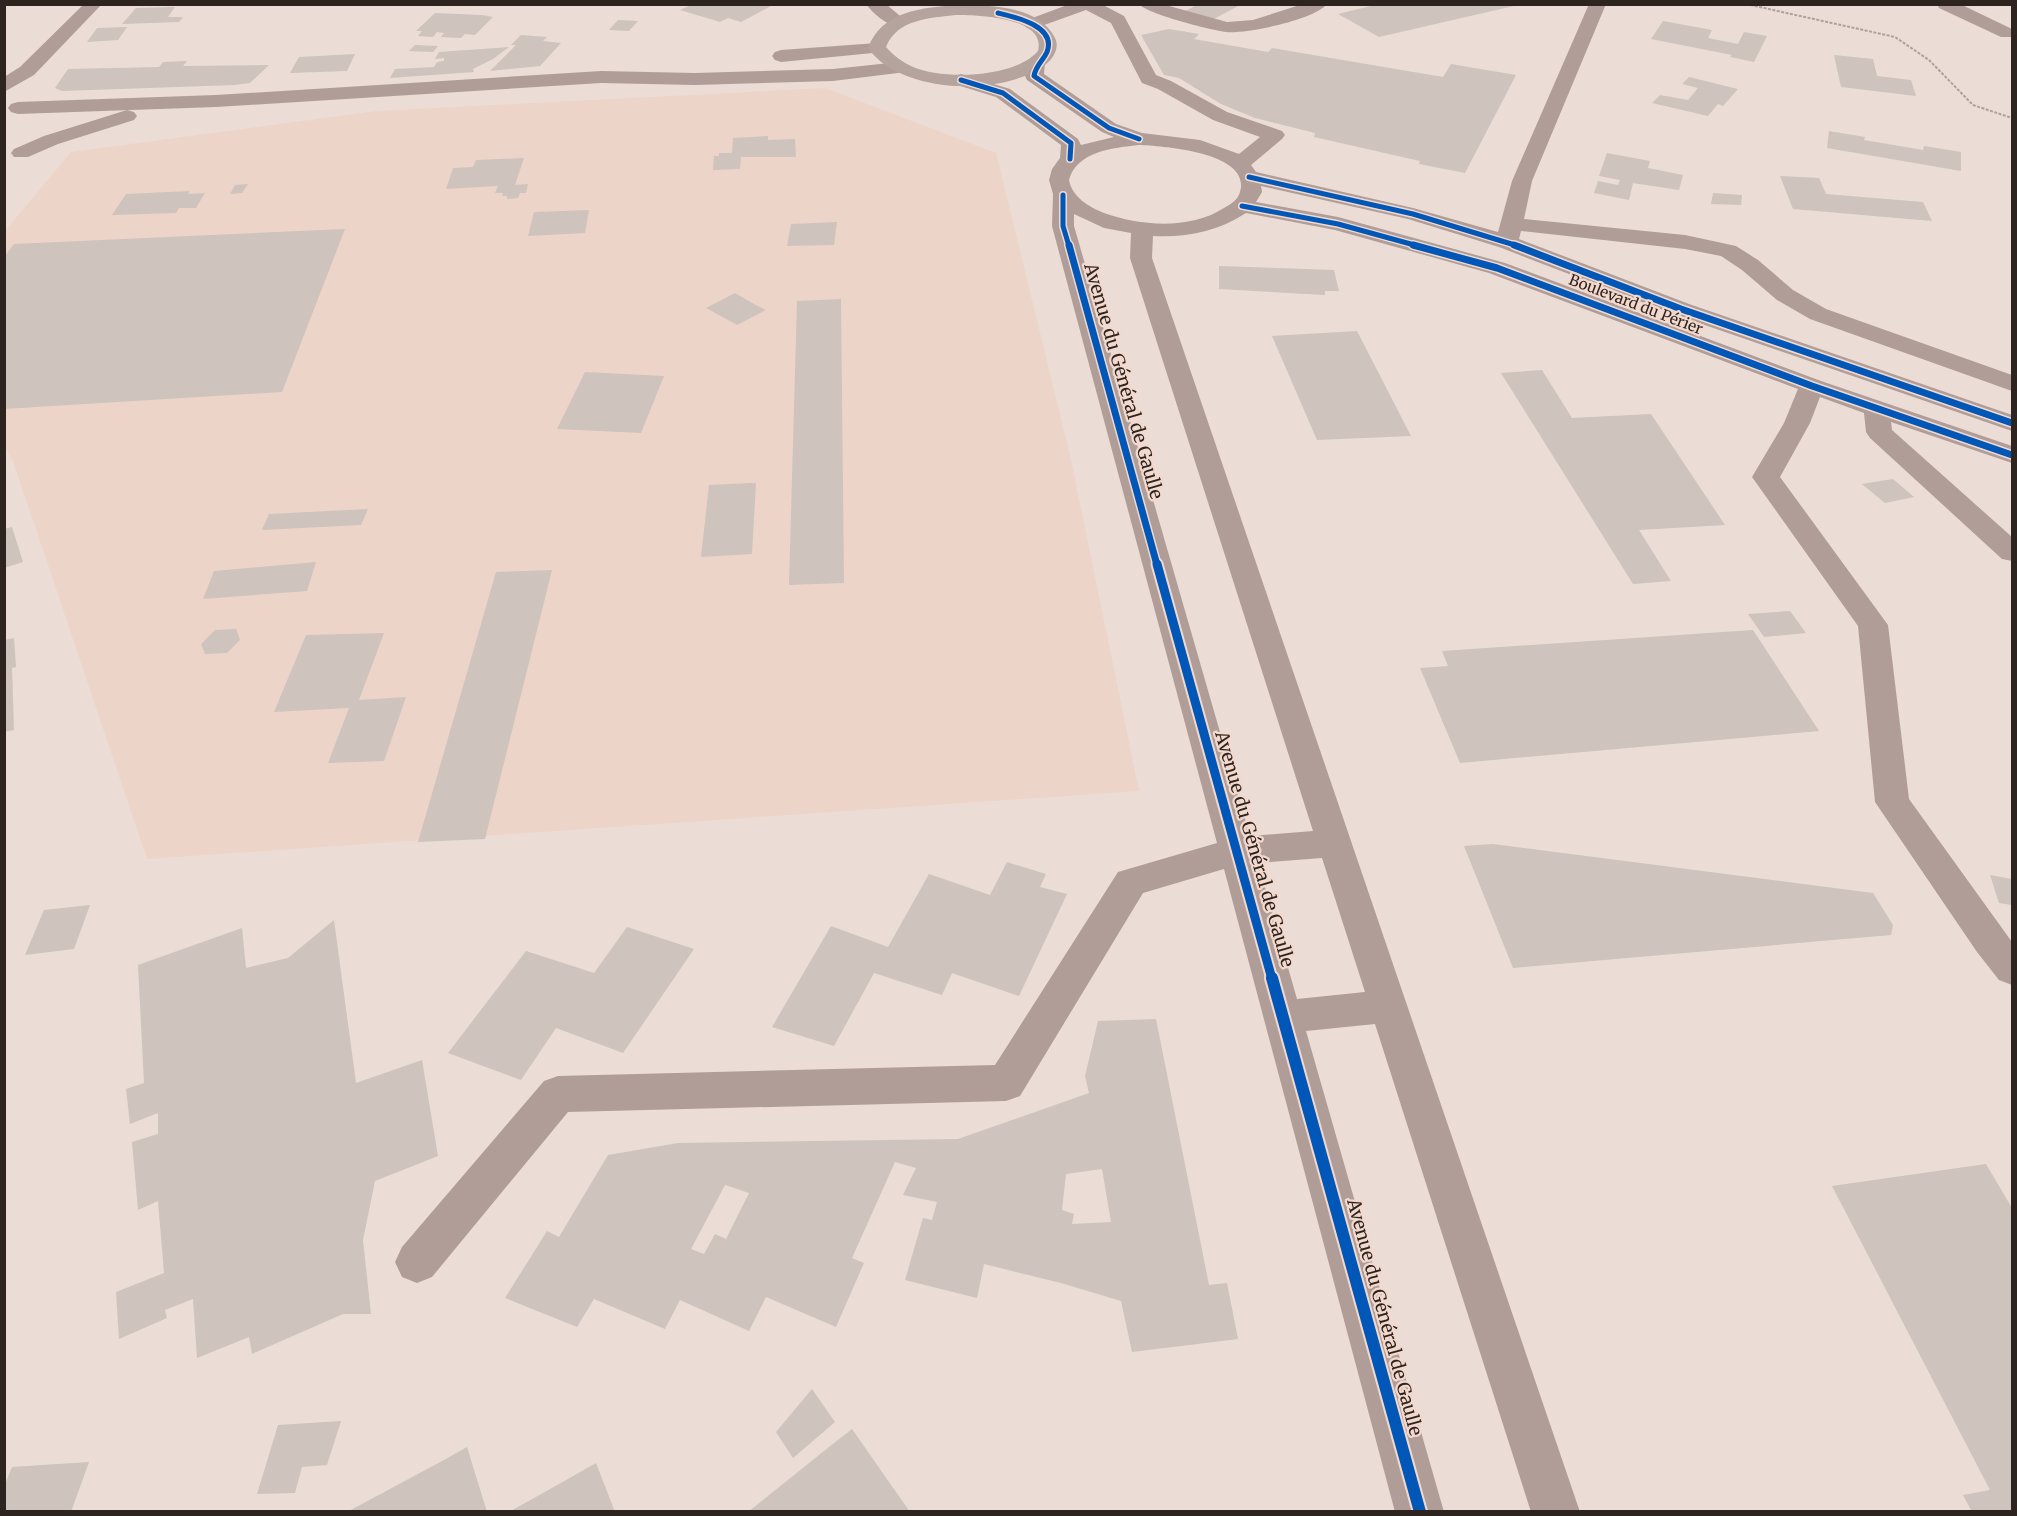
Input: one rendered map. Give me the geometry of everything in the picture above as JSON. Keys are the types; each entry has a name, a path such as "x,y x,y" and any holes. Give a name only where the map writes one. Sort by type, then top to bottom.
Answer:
{"highway":[{"path":"940,8 996,9 1033,24 1044,33 1049,43 1046,53 1036,63 1016,72 990,78 961,80 927,76 899,69 884,59 877,48 879,39 886,30 898,22 940,8"}],"street":[{"path":"4,86 27,71 94,4"},
{"path":"874,4 898,22"},
{"path":"1033,24 1087,4 1118,20 1149,79 1169,85 1202,108 1233,122 1275,135 1244,171 1251,192 1242,206 1225,217 1201,225 1172,229 1115,224 1075,207 1063,195"},
{"path":"1147,4 1160,10 1227,27 1253,25 1296,14 1319,4"},
{"path":"1598,4 1522,181 1509,233 1685,242 1728,251 1785,295 1818,314 2013,384"},
{"path":"1945,4 2007,33"},
{"path":"760,57 877,48"},
{"path":"601,77 689,63 725,60"},
{"path":"1036,63 1034,76 1109,128 1139,139"},
{"path":"8,110 216,101 601,77 706,79 833,75 899,69"},
{"path":"961,80 1003,93 1071,143 1070,159"},
{"path":"16,160 51,140 126,116 216,101"},
{"path":"8,110 31,126 16,160"},
{"path":"4,138 16,160"},
{"path":"1070,159 1088,149 1112,142 1139,139"},
{"name":"Boulevard du Périer","path":"1139,139 1195,144 1220,153 1244,171 1413,214 1509,233 1682,309 2013,423"},
{"name":"Avenue du Général de Gaulle","path":"1070,159 1061,170 1059,183 1063,195 1063,226 1420,1512"},
{"name":"Boulevard du Périer","path":"1242,206 1338,224 1497,268 1812,386 2013,455"},
{"path":"1142,228 1141,258 1556,1512"},
{"path":"1812,386 1797,423 1766,477 1873,625 1892,802 1990,941 2013,969"},
{"path":"1877,408 1879,432 2013,552"},
{"path":"417,1262 558,1094 1006,1083 1131,882 1238,851 1334,843"},
{"path":"1284,1017 1388,1005"}],"path":[{"path":"1746,4 1895,37 1929,60 1973,105 2013,118"}],"shaded area":[{"path":"825,88 996,153 1070,455 1139,791 147,859 13,461 5,447 5,231 71,152 377,111"}],"building":[{"path":"1379,4 1518,5 1379,37 1338,14"},
{"path":"685,5 771,6 741,22 728,18 720,22 680,10 689,6"},
{"path":"1197,5 1240,5 1212,20 1183,12"},
{"path":"175,7 168,17 183,17 179,22 122,24 136,8"},
{"path":"435,13 493,17 475,35 465,34 461,38 441,37 444,33 437,32 433,37 418,36 422,31 416,31"},
{"path":"618,20 638,21 629,31 609,30"},
{"path":"1663,21 1712,30 1708,38 1738,44 1744,32 1767,36 1754,62 1730,57 1732,55 1651,39"},
{"path":"127,27 118,40 87,42 97,28"},
{"path":"1169,29 1199,34 1194,39 1268,52 1272,48 1443,77 1451,64 1516,75 1465,173 1419,164 1420,161 1314,137 1315,133 1255,118 1221,104 1179,78 1164,75 1141,35"},
{"path":"521,35 547,37 543,41 561,43 540,66 490,71 516,45 511,45"},
{"path":"415,45 438,46 433,52 409,51"},
{"path":"509,47 493,59 473,69 474,72 390,78 395,69 434,67 437,62 444,61 444,58 435,59 439,52"},
{"path":"355,54 347,71 290,73 299,57"},
{"path":"1834,55 1873,59 1877,76 1911,80 1916,96 1841,87"},
{"path":"187,61 183,66 269,65 250,83 235,85 62,91 55,88 68,69 159,67 163,62"},
{"path":"1689,77 1738,89 1723,106 1718,104 1708,116 1652,103 1660,95 1688,100 1698,88 1682,84"},
{"path":"1829,131 1865,137 1864,140 1923,150 1924,146 1961,152 1961,171 1827,148"},
{"path":"768,136 768,140 795,139 796,157 741,157 740,169 713,170 714,156 719,156 719,153 732,153 733,138"},
{"path":"1607,153 1650,161 1648,168 1683,175 1679,190 1633,183 1629,200 1594,193 1598,181 1618,185 1620,180 1599,176"},
{"path":"524,158 515,185 528,184 526,193 520,193 518,198 507,199 507,196 502,196 503,193 495,193 498,186 446,189 453,168 473,167 476,160"},
{"path":"1780,176 1819,178 1826,194 1923,202 1932,221 1793,209"},
{"path":"248,184 242,193 230,194 235,185"},
{"path":"190,191 188,194 205,193 196,208 179,208 176,213 112,215 126,194"},
{"path":"1713,193 1742,195 1741,205 1711,204"},
{"path":"589,210 585,233 528,236 534,212"},
{"path":"837,222 834,245 787,246 791,224"},
{"path":"345,229 282,392 4,409 4,257 14,244"},
{"path":"1219,266 1334,270 1339,291 1325,291 1325,295 1219,289"},
{"path":"735,293 766,310 737,325 706,308"},
{"path":"841,299 844,583 789,585 797,301"},
{"path":"1357,331 1411,436 1317,440 1272,336"},
{"path":"1542,370 1572,418 1651,414 1725,525 1639,530 1671,581 1633,584 1501,373"},
{"path":"585,372 664,376 641,433 557,429"},
{"path":"1893,479 1914,497 1885,503 1862,484"},
{"path":"756,483 752,554 701,557 709,485"},
{"path":"368,509 361,525 262,530 269,514"},
{"path":"12,527 23,562 4,568 4,529"},
{"path":"316,562 307,591 203,599 214,571"},
{"path":"552,570 485,839 418,842 496,572"},
{"path":"1790,611 1806,633 1764,637 1748,614"},
{"path":"236,629 240,640 227,653 205,654 201,644 215,630"},
{"path":"1753,630 1819,731 1460,763 1420,668 1448,666 1442,651"},
{"path":"384,633 359,700 406,697 384,761 328,763 349,708 274,712 306,635"},
{"path":"14,638 16,667 12,668 14,730 4,732 4,640"},
{"path":"1493,844 1873,893 1893,925 1891,935 1513,968 1464,846"},
{"path":"1007,862 1046,874 1040,887 1067,894 1019,996 952,973 942,995 874,973 834,1046 772,1027 831,926 888,947 929,874 990,895"},
{"path":"1990,875 2012,879 2012,905 1999,903"},
{"path":"90,905 74,949 25,955 44,910"},
{"path":"334,920 356,1083 422,1060 438,1156 375,1181 363,1240 371,1314 343,1314 252,1354 249,1337 197,1358 193,1299 165,1310 167,1318 119,1339 116,1292 164,1273 158,1201 138,1210 132,1142 158,1134 158,1113 130,1124 126,1089 144,1083 138,965 242,928 246,968 288,958"},
{"path":"627,927 694,949 623,1053 556,1028 521,1080 448,1053 526,951 594,973"},
{"path":"1156,1019 1209,1285 1227,1283 1238,1339 1132,1352 1121,1301 984,1264 977,1298 905,1280 923,1218 932,1220 937,1202 903,1195 916,1168 895,1162 852,1258 864,1263 836,1327 766,1297 749,1331 680,1300 665,1329 594,1299 577,1327 505,1298 547,1231 559,1237 608,1155 678,1143 958,1139 1089,1093 1085,1076 1098,1021","holes":["1102,1169 1111,1222 1072,1224 1074,1214 1062,1210 1066,1174","725,1185 749,1193 726,1239 715,1234 704,1254 691,1249"]},
{"path":"1986,1164 2012,1208 2012,1512 1972,1512 1963,1495 1990,1490 1832,1186"},
{"path":"812,1389 835,1422 793,1458 776,1432"},
{"path":"341,1421 327,1465 302,1467 295,1493 257,1494 278,1425"},
{"path":"852,1429 910,1512 748,1512 829,1447"},
{"path":"467,1447 487,1512 347,1512 444,1460"},
{"path":"89,1462 71,1512 4,1512 4,1487 12,1467"},
{"path":"596,1463 615,1512 509,1512 568,1479"}],"cycle path":[{"path":"998,13 1033,25 1047,36 1049,43 1047,52 1037,64 1034,76 1109,128 1139,139"},
{"path":"961,80 1003,93 1071,143 1070,159"},
{"path":"1249,177 1413,214 1507,242 1681,309 2012,423"},
{"path":"1063,195 1063,226 1420,1512"},
{"path":"1242,206 1338,224 1497,268 1812,386 2012,455"}]}
